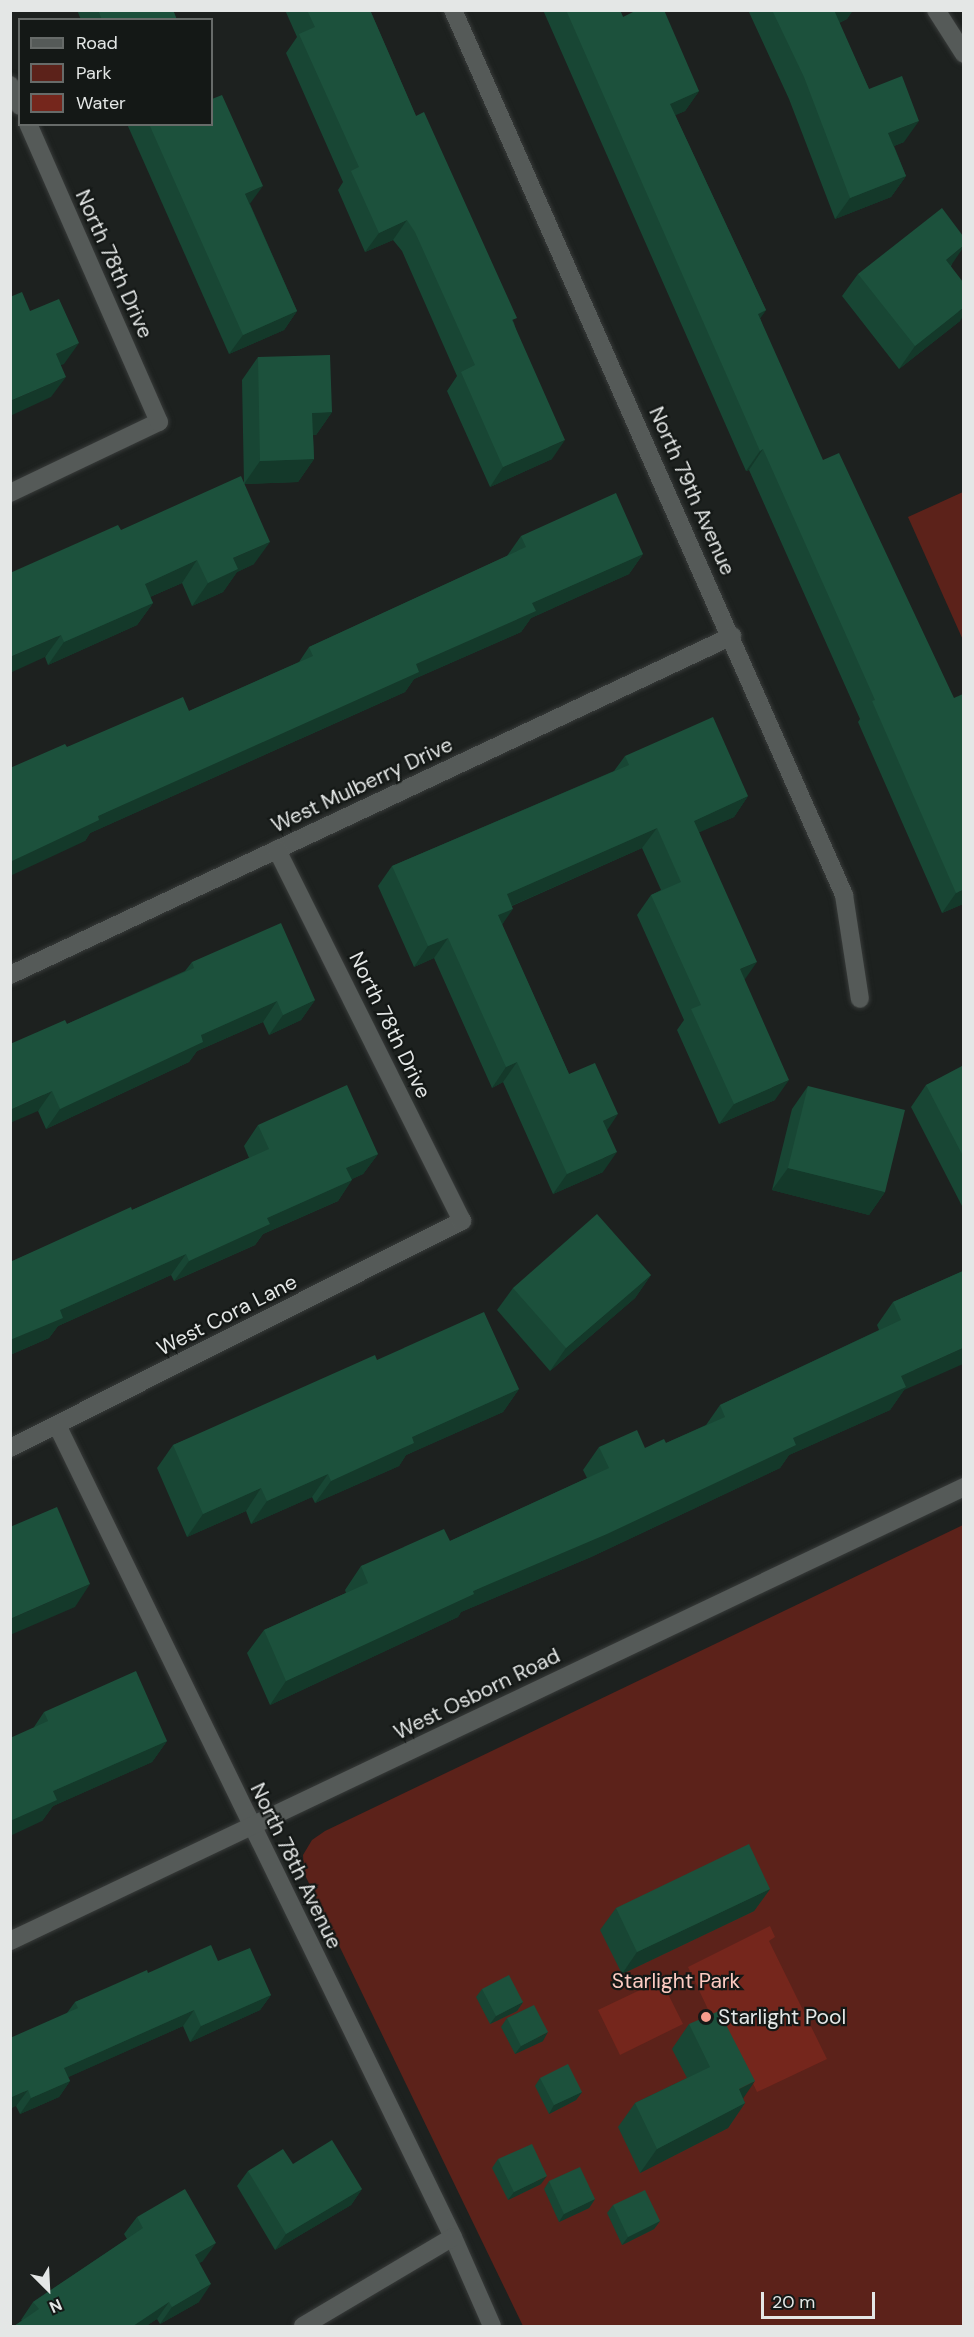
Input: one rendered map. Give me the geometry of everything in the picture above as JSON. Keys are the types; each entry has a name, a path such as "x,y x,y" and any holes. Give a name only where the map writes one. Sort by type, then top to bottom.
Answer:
{"street":[{"name":"North 79th Avenue","path":"453,10 732,636 844,895 860,999"},
{"path":"936,10 963,54"},
{"path":"10,85 18,102"},
{"name":"North 78th Drive","path":"10,493 159,422 29,126"},
{"name":"West Mulberry Drive","path":"10,975 732,636"},
{"name":"North 78th Drive","path":"277,850 462,1221"},
{"name":"West Cora Lane","path":"10,1448 462,1221"},
{"name":"North 78th Avenue","path":"57,1425 251,1827 453,2237 492,2326"},
{"name":"West Osborn Road","path":"10,1941 963,1487"},
{"path":"303,2326 453,2237"}],"green space":[{"path":"963,492 963,640 908,517"},
{"name":"Starlight Park","path":"963,1525 963,2326 523,2326 304,1873 303,1855 312,1840 325,1831"}],"water":[{"path":"770,1926 775,1937 769,1941 827,2059 757,2092 731,2037 723,2041 688,1967"},
{"path":"661,1980 683,2024 620,2055 598,2010"}],"building":[{"path":"98,10 173,10 176,18 101,18"},
{"path":"307,10 370,10 416,116 424,112 517,318 512,320 565,440 503,467 461,372 475,365 415,232 407,220 379,233 351,171 359,167 299,34 315,27"},
{"path":"566,10 620,10 623,17 637,10 664,10 699,91 670,104 766,310 758,314 823,460 839,453 954,698 963,694 963,890 956,893 872,701 875,700 763,449 760,451"},
{"path":"772,10 834,10 869,89 902,76 919,121 888,133 906,176 850,198 804,77"},
{"path":"222,95 263,186 245,194 297,311 243,335 150,126 213,126 213,99"},
{"path":"942,208 963,236 963,246 946,260 963,282 963,308 915,346 858,274"},
{"path":"22,292 30,311 59,299 79,343 56,354 66,377 10,401 10,297"},
{"path":"330,355 332,412 312,413 314,459 260,461 258,357"},
{"path":"241,476 270,542 233,558 238,569 208,583 197,560 145,584 153,603 64,642 61,635 10,657 10,573 118,525 121,530"},
{"path":"616,493 643,554 532,603 536,611 416,664 419,672 98,816 99,820 10,862 10,768 65,744 67,747 183,697 189,711 313,656 309,647 526,547 521,536"},
{"path":"713,717 748,796 694,821 757,962 740,969 789,1080 734,1104 691,1009 701,1005 651,895 681,882 657,828 507,894 513,909 498,915 569,1074 595,1063 618,1114 603,1121 617,1152 567,1174 517,1062 506,1067 448,938 428,946 392,866 629,765 625,756"},
{"path":"281,923 315,1000 283,1015 277,1001 201,1035 203,1042 60,1109 52,1091 10,1110 10,1044 65,1020 67,1024 194,968 192,962"},
{"path":"962,1066 963,1070 963,1156 926,1085"},
{"path":"347,1085 378,1154 346,1168 352,1180 267,1218 270,1224 189,1261 186,1254 60,1310 63,1318 10,1340 10,1262 131,1207 132,1210 269,1149 258,1125"},
{"path":"808,1086 905,1110 885,1192 788,1168"},
{"path":"597,1214 651,1275 566,1348 513,1288"},
{"path":"963,1271 963,1348 901,1376 906,1387 793,1438 796,1445 607,1534 473,1591 474,1594 286,1681 264,1630 368,1583 361,1566 444,1529 450,1541 609,1468 599,1447 637,1430 645,1448 664,1439 666,1443 725,1417 720,1405 901,1320 893,1302"},
{"path":"484,1312 519,1389 412,1437 414,1443 331,1481 328,1474 267,1501 261,1488 203,1514 173,1445 375,1355 377,1360"},
{"path":"57,1507 90,1584 10,1619 10,1527"},
{"path":"136,1671 167,1741 53,1791 57,1800 10,1821 10,1738 48,1721 44,1712"},
{"path":"749,1844 770,1889 637,1952 616,1908"},
{"path":"211,1945 218,1961 250,1948 271,1995 201,2026 194,2010 64,2068 70,2081 31,2098 28,2090 10,2098 10,2038 78,2008 75,2002"},
{"path":"509,1975 523,2002 496,2016 482,1989"},
{"path":"534,2005 548,2032 521,2046 507,2018"},
{"path":"719,2011 755,2081 739,2089 745,2103 657,2149 635,2103 710,2067 689,2024"},
{"path":"568,2064 582,2092 554,2105 540,2078"},
{"path":"332,2140 362,2189 286,2234 248,2171 283,2149 293,2164"},
{"path":"532,2144 547,2176 514,2192 498,2159"},
{"path":"580,2167 595,2199 564,2214 549,2181"},
{"path":"185,2189 216,2243 195,2255 211,2284 172,2307 169,2302 133,2326 14,2326 39,2309 33,2302 143,2228 137,2217"},
{"path":"645,2190 660,2221 628,2237 613,2205"}],"place":[{"name":"Starlight Pool","path":"706,2017"}]}
